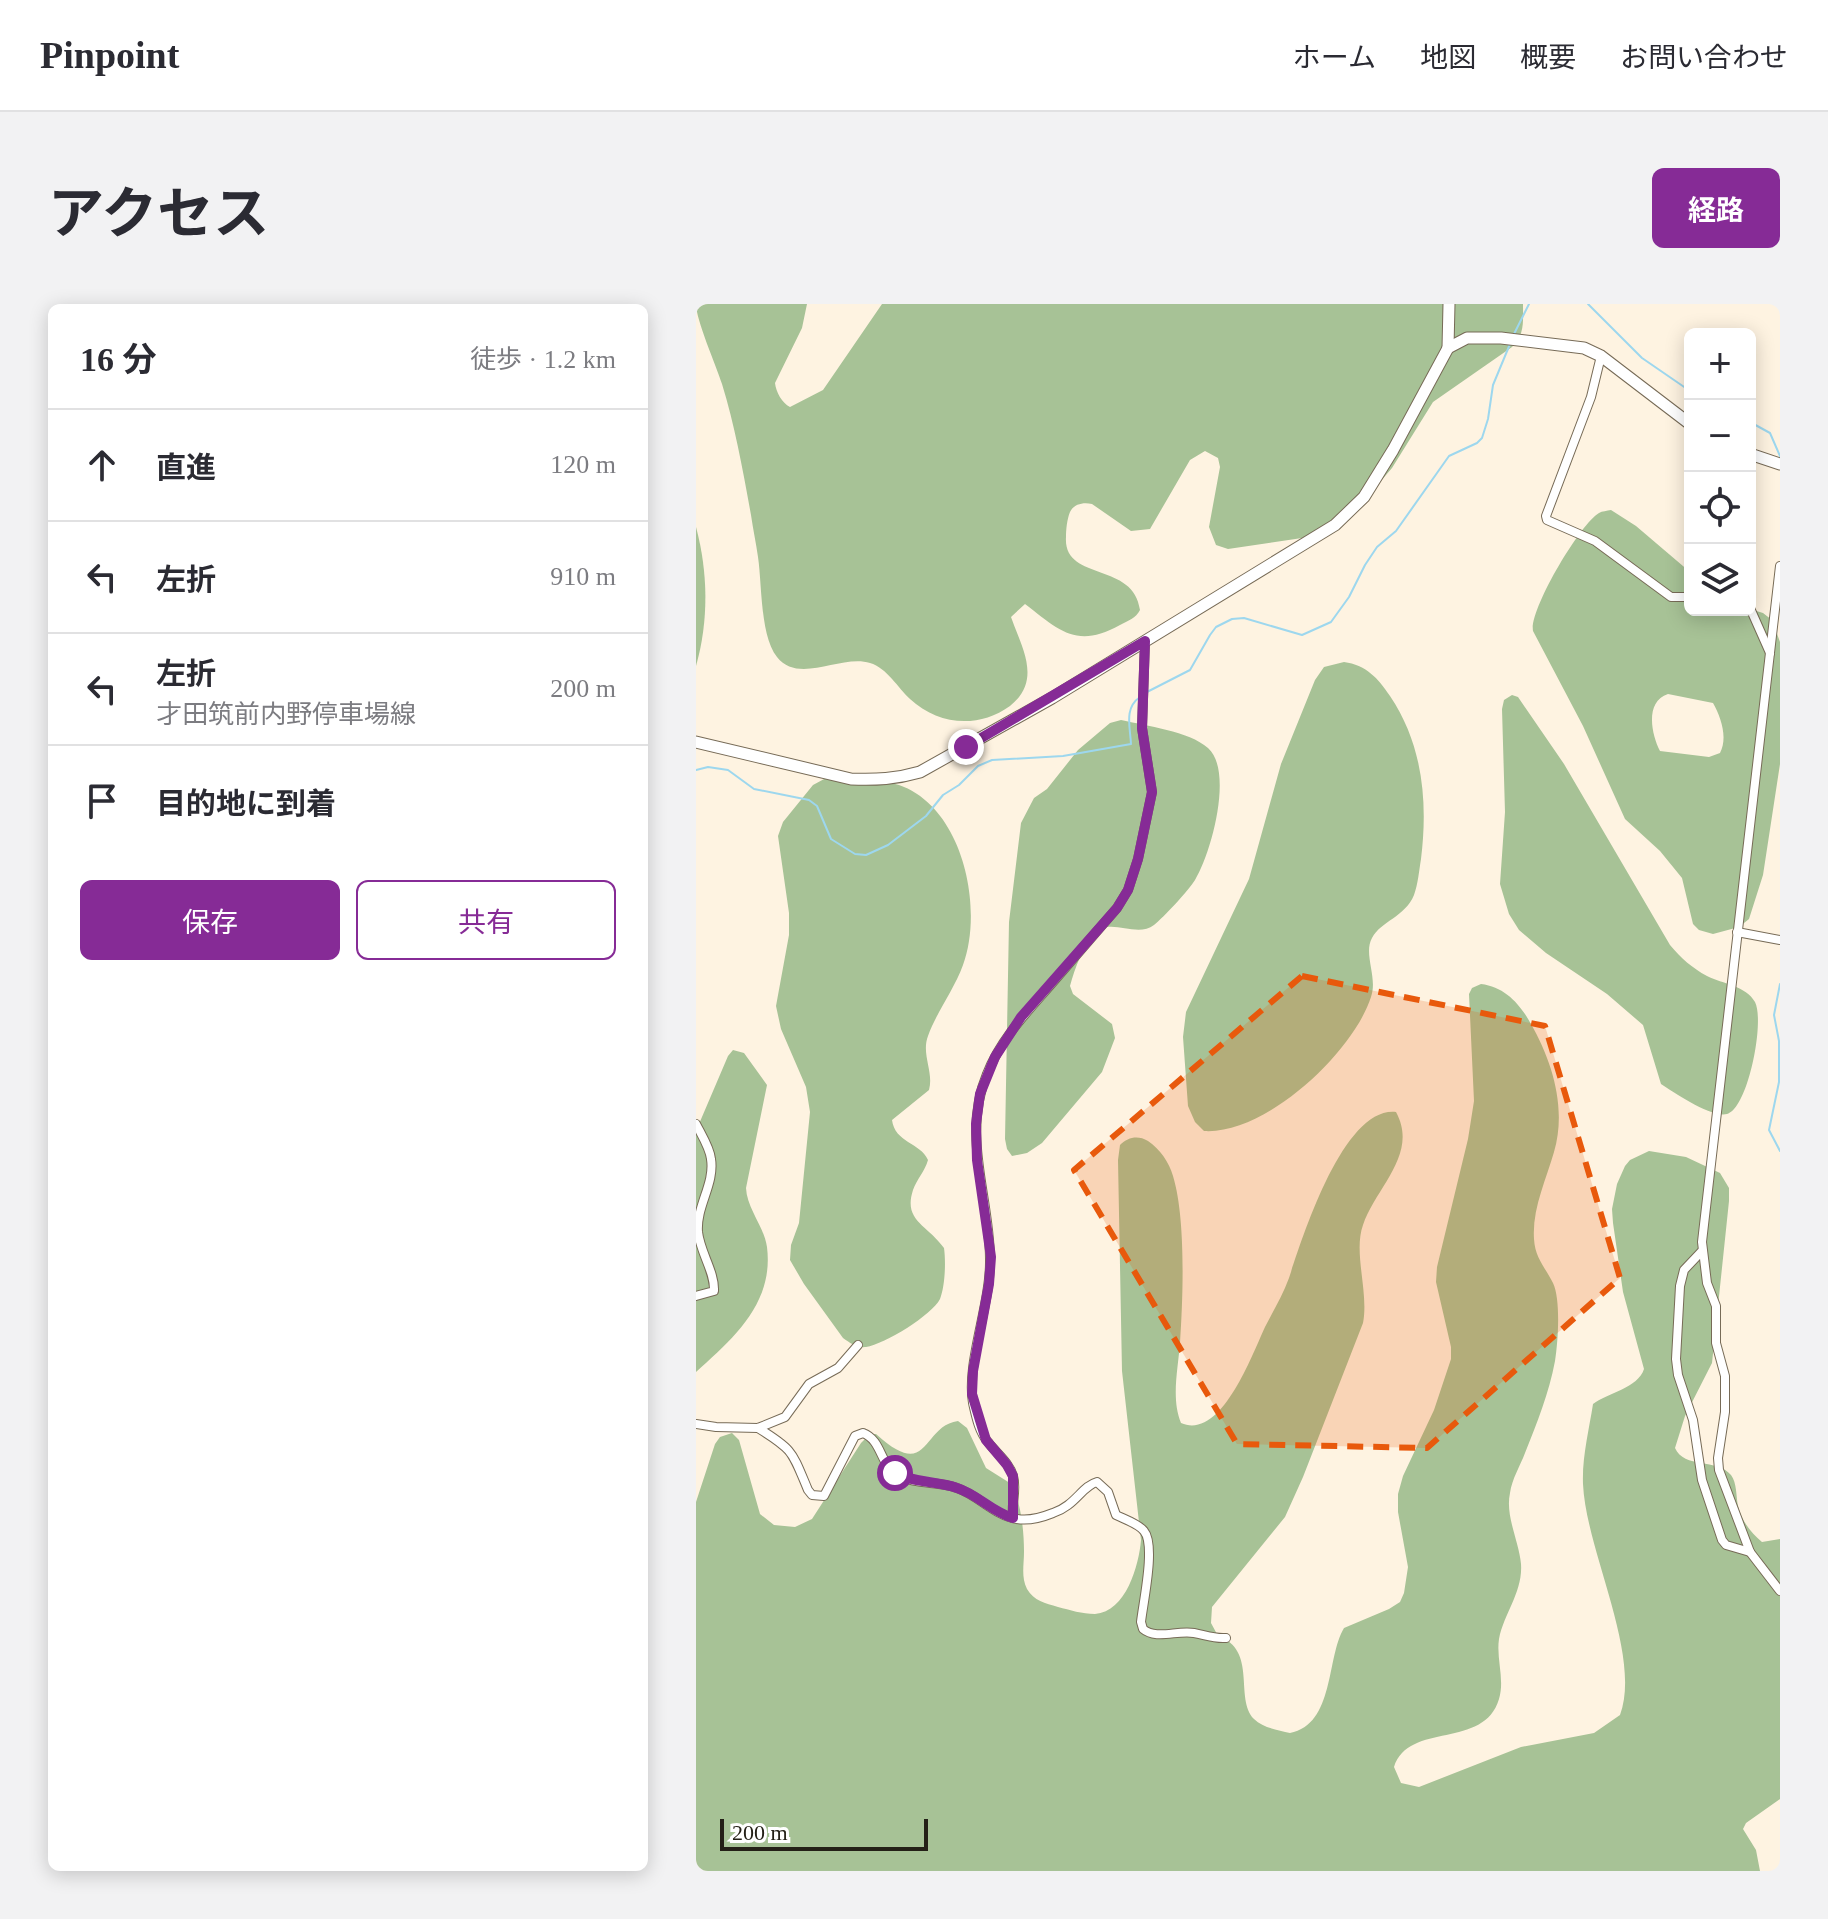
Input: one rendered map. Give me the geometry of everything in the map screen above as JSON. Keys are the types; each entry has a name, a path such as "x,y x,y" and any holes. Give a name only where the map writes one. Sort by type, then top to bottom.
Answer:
{"main road":[{"path":"696,742 851,779 877,780 920,772 966,747 1335,525 1364,497 1448,348 1449,304"},
{"path":"1448,348 1467,338 1501,338 1584,348 1601,356 1684,419"},
{"path":"1756,456 1780,464"}],"street":[{"path":"1601,356 1591,397 1547,520 1595,541 1671,597 1684,597"},
{"path":"1780,566 1703,1250 1707,1283 1716,1306 1716,1343 1725,1376 1719,1470 1750,1552 1780,1591"},
{"path":"1754,616 1770,653"},
{"path":"1013,1518 1013,1476 986,1440 972,1394 991,1257 977,1160 976,1124 980,1094 995,1057 1021,1017 1117,908 1128,890 1152,792 1142,728 1145,641"},
{"path":"1737,932 1780,940"},
{"path":"696,1124 711,1158 708,1184 697,1218 714,1291 696,1296"},
{"path":"1703,1250 1684,1270 1680,1286 1678,1375 1693,1420 1702,1480 1722,1540 1726,1545 1750,1552"},
{"path":"696,1424 758,1428 785,1417 809,1384 838,1368 858,1345"},
{"path":"758,1428 791,1451 812,1495 824,1496 855,1436 863,1433 874,1440 888,1468 895,1473 905,1478 956,1487 1004,1515 1020,1520 1056,1513 1072,1505 1088,1484 1097,1482 1104,1486 1116,1515 1144,1530 1149,1540 1141,1622 1143,1629 1155,1635 1192,1632 1215,1639 1226,1638"}],"highlighted area":[{"path":"1302,976 1545,1026 1620,1278 1427,1448 1237,1444 1074,1170"}],"green space":[{"path":"696,304 807,304 802,328 775,383 780,397 790,407 823,390 882,304 1523,304 1523,316 1521,333 1512,347 1433,402 1392,468 1362,503 1302,538 1228,549 1216,545 1209,527 1220,467 1218,458 1205,451 1190,460 1150,529 1131,531 1092,504 1074,507 1067,524 1068,551 1087,567 1125,584 1135,595 1140,610 1132,619 1105,632 1080,636 1059,629 1025,604 1011,617 1027,663 1025,685 1020,696 998,713 972,721 958,721 921,708 887,674 870,663 859,661 797,668 786,665 771,648 735,432"},
{"path":"1611,510 1636,526 1684,567 1684,616 1756,616 1756,611 1772,620 1780,642 1780,764 1763,875 1749,919 1739,927 1713,934 1699,930 1693,924 1682,878 1660,851 1625,819 1583,726 1533,631 1547,587 1580,533 1600,512","holes":["1668,694 1713,703 1719,715 1723,741 1720,753 1709,757 1660,751 1652,719 1656,703 1661,698"]},
{"path":"696,527 703,561 705,614 696,666"},
{"path":"1344,662 1371,673 1390,696 1410,734 1420,774 1424,816 1415,891 1405,909 1372,938 1369,951 1373,982 1371,997 1346,1042 1326,1065 1279,1105 1253,1120 1228,1129 1204,1131 1195,1122 1188,1106 1183,1037 1186,1012 1249,879 1281,764 1315,680 1324,667"},
{"path":"1512,695 1518,697 1564,764 1670,945 1696,970 1740,989 1755,1002 1758,1027 1753,1063 1742,1097 1735,1109 1727,1114 1703,1109 1661,1084 1643,1025 1607,994 1546,953 1519,930 1509,914 1500,884 1505,812 1502,709 1504,700"},
{"path":"1121,720 1179,733 1208,748 1216,759 1219,775 1220,793 1213,833 1195,880 1154,925 1140,930 1102,928 1087,943 1070,986 1073,994 1112,1024 1115,1038 1102,1072 1042,1143 1027,1153 1012,1156 1005,1139 1009,922 1021,823 1034,798 1047,789 1078,750 1110,723"},
{"path":"826,778 899,785 921,797 939,814 963,862 971,916 963,965 926,1043 929,1090 892,1120 898,1133 928,1160 913,1190 911,1209 918,1222 944,1248 942,1294 935,1306 907,1328 866,1347 843,1338 790,1260 791,1245 799,1223 810,1112 806,1087 781,1029 776,1006 789,935 789,913 778,836 783,822 813,785"},
{"path":"1481,984 1504,993 1522,1010 1545,1053 1555,1085 1558,1135 1537,1206 1534,1239 1536,1252 1556,1290 1556,1353 1546,1396 1510,1493 1509,1511 1520,1555 1521,1574 1499,1639 1499,1699 1491,1715 1478,1725 1415,1744 1402,1753 1394,1767 1401,1783 1419,1787 1521,1747 1594,1733 1620,1715 1625,1691 1624,1663 1619,1633 1586,1511 1583,1484 1593,1404 1629,1386 1644,1369 1623,1292 1612,1209 1617,1184 1630,1160 1649,1151 1686,1157 1720,1173 1729,1188 1729,1201 1712,1363 1685,1416 1675,1448 1686,1459 1718,1467 1731,1475 1739,1511 1750,1530 1762,1542 1780,1539 1780,1799 1746,1823 1743,1829 1756,1850 1760,1871 696,1871 696,1502 720,1437 732,1433 739,1440 760,1514 774,1525 795,1527 812,1519 869,1435 876,1434 906,1453 916,1453 946,1425 958,1421 967,1428 986,1468 1013,1485 1023,1527 1024,1580 1030,1593 1044,1603 1072,1611 1095,1614 1106,1611 1115,1605 1129,1586 1141,1540 1122,1371 1120,1145 1133,1138 1148,1141 1164,1156 1173,1176 1180,1214 1182,1259 1176,1404 1181,1423 1196,1425 1209,1420 1222,1408 1243,1374 1284,1291 1315,1207 1342,1152 1359,1130 1377,1116 1396,1112 1402,1127 1399,1156 1369,1211 1360,1236 1363,1323 1285,1517 1212,1607 1211,1623 1218,1636 1238,1652 1248,1710 1254,1719 1266,1727 1290,1733 1305,1727 1315,1717 1322,1704 1344,1628 1389,1609 1400,1602 1404,1593 1408,1567 1398,1512 1398,1494 1403,1476 1434,1410 1451,1359 1436,1282 1437,1267 1468,1139 1474,1101 1469,994 1472,988"},
{"path":"733,1050 744,1053 767,1085 746,1188 749,1203 765,1239 768,1267 758,1302 748,1318 696,1372 696,1131"}],"waterway":[{"path":"1514,334 1529,304"},
{"path":"1588,304 1642,358 1684,387"},
{"path":"1145,693 1190,670 1216,627 1232,619 1244,618 1302,635 1331,622 1377,547 1396,531 1449,456 1482,438 1493,385 1510,344"},
{"path":"1756,425 1770,433 1780,456"},
{"path":"696,770 708,767 728,770 754,789 809,800 817,806 831,839 855,854 866,855 888,845 926,816 943,795 959,785 978,766 992,760 1063,756 1131,744 1130,712 1140,697"},
{"path":"1780,984 1774,1015 1779,1041 1779,1082 1769,1130 1780,1151"}],"route":[{"path":"895,1473 905,1478 956,1487 1013,1518 1013,1476 986,1440 979,1426 972,1394 991,1257 977,1160 976,1124 980,1094 995,1057 1021,1017 1117,908 1128,890 1152,792 1142,728 1145,641 966,747"}]}
